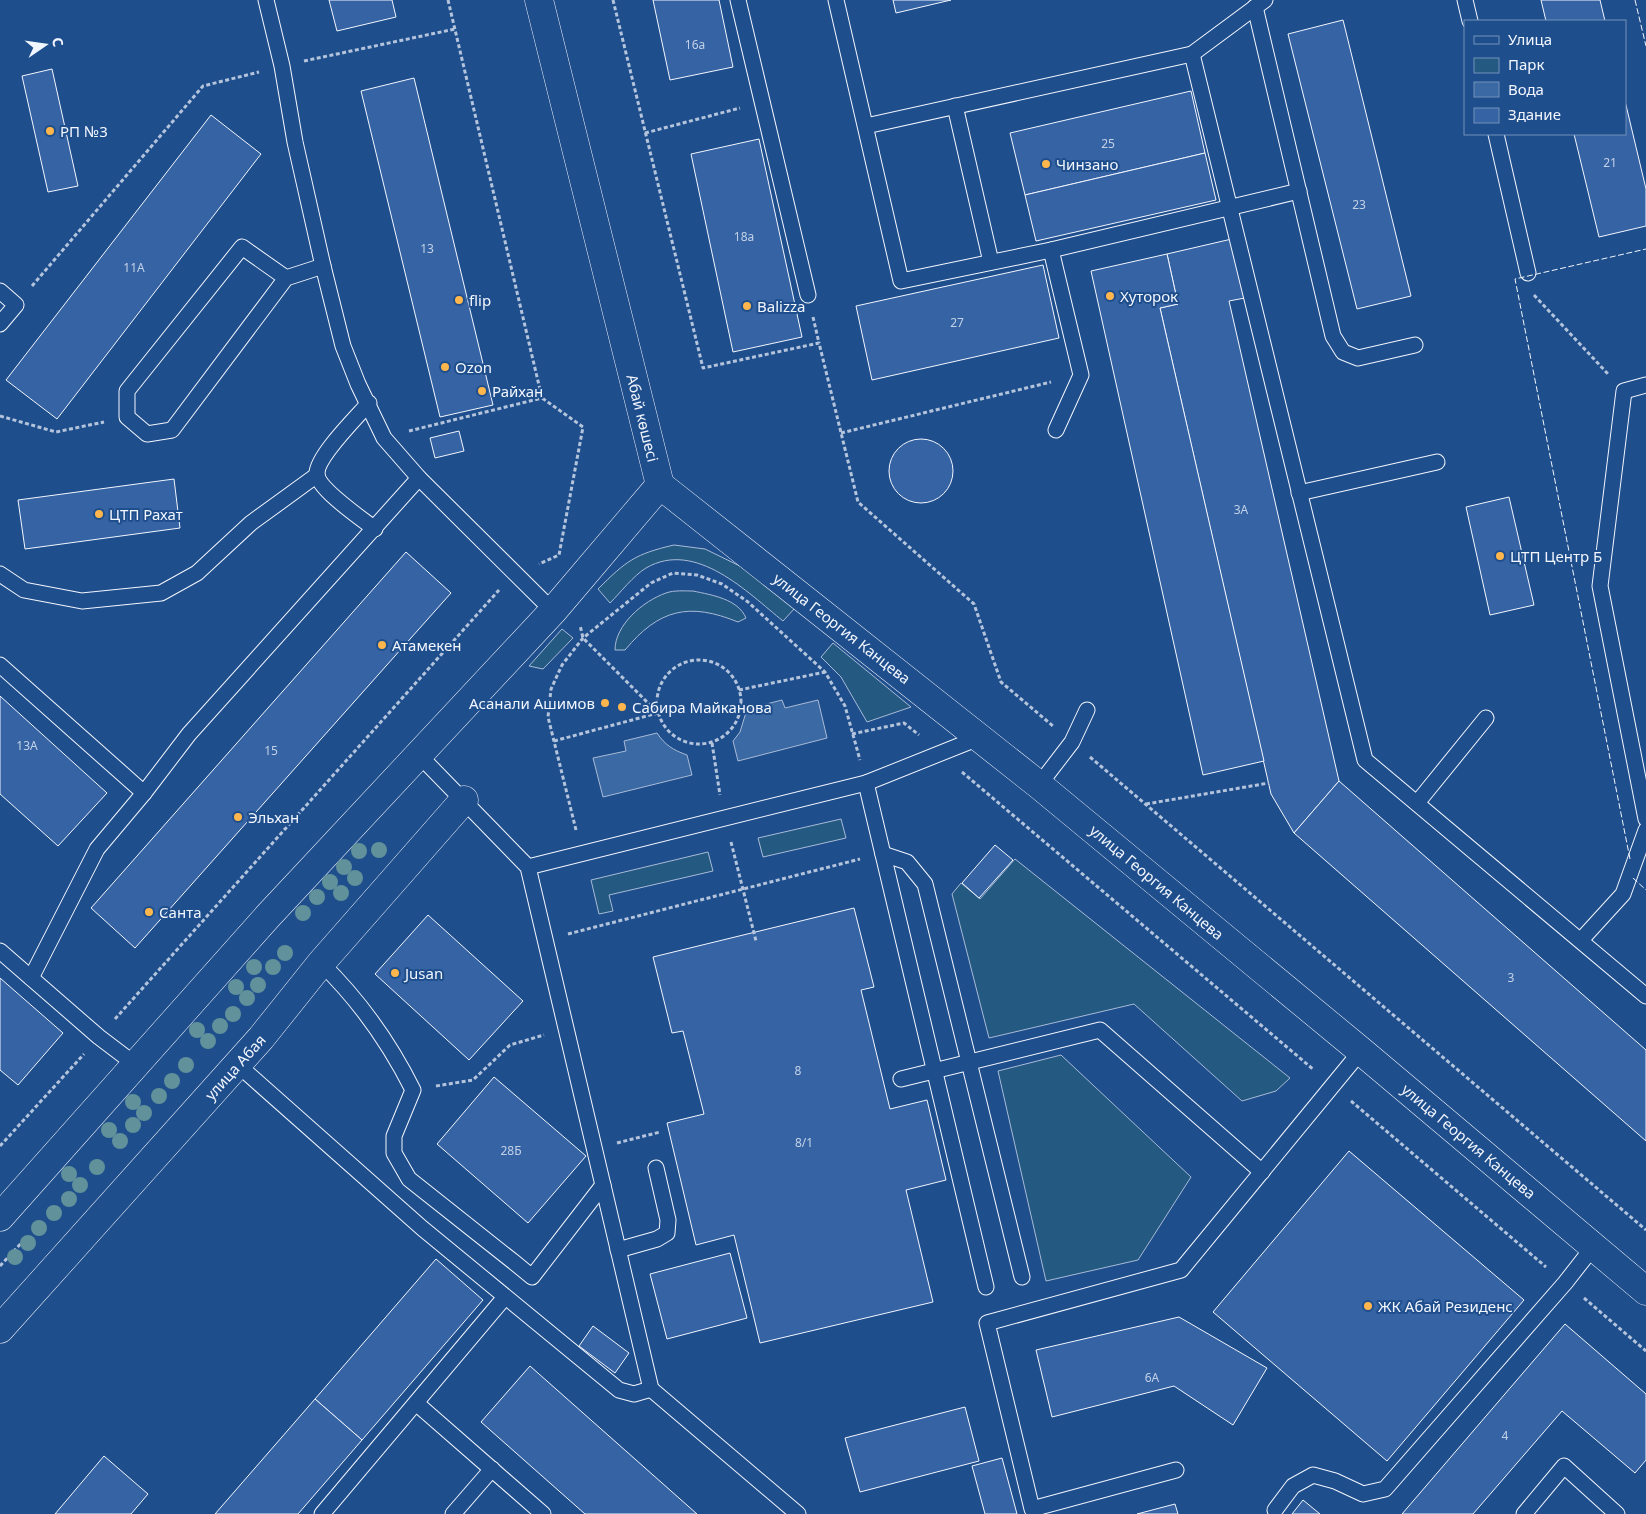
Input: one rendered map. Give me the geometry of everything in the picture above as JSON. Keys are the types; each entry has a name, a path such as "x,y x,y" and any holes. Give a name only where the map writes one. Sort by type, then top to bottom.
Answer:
{"street":[{"name":"Абай көшесі","path":"538,0 660,485"},
{"path":"0,1217 268,916 553,611 660,485"},
{"name":"улица Георгия Канцева","path":"660,485 981,737 1361,1051 1646,1291"},
{"name":"улица Абая","path":"0,1329 238,1064 464,800"}],"lane":[{"path":"266,0 282,66 295,142 322,266 343,346 358,384 369,403 384,438 419,478 553,611"},
{"path":"738,0 808,295"},
{"path":"836,0 901,281 1051,250 1299,191"},
{"path":"1466,0 1470,20"},
{"path":"866,126 1192,54 1260,4 1299,191 1333,336 1342,352 1358,358 1415,345"},
{"path":"1192,54 1366,760 1646,996"},
{"path":"955,106 991,262"},
{"path":"1496,135 1528,273"},
{"path":"286,278 242,246 127,391 127,417 147,434 172,430 286,278 322,266"},
{"path":"1051,250 1081,374 1056,430"},
{"path":"0,291 16,306 0,324"},
{"path":"1646,385 1624,391 1600,586 1646,819"},
{"path":"369,403 319,462 317,475 323,486 374,529"},
{"path":"1299,493 1437,462"},
{"path":"0,574 24,590 82,601 161,593 197,573 251,523 317,475"},
{"path":"31,978 97,849 144,793 189,734 419,478"},
{"path":"0,665 144,793"},
{"path":"1039,785 1072,742 1087,710"},
{"path":"1417,803 1486,718"},
{"path":"528,867 866,783 981,737"},
{"path":"418,754 528,867 651,1389 798,1514"},
{"path":"866,783 986,1287"},
{"path":"1581,940 1623,894 1646,830"},
{"path":"883,854 907,862 925,884 1022,1277"},
{"path":"0,951 99,1037 136,1065"},
{"path":"322,964 346,988 404,1072 413,1090 394,1136 394,1152 409,1178 532,1277 603,1185"},
{"path":"901,1079 1100,1030 1262,1172"},
{"path":"1176,1470 1032,1509 986,1323 1181,1270 1361,1051"},
{"path":"238,1064 422,1228 619,1390 634,1394 651,1389"},
{"path":"618,1250 657,1239 667,1233 668,1220 656,1168"},
{"path":"1275,1510 1292,1486 1313,1475 1335,1481 1364,1494 1385,1489 1565,1283 1594,1246"},
{"path":"322,1514 505,1296"},
{"path":"416,1403 543,1514"},
{"path":"1524,1514 1564,1466 1607,1511"},
{"path":"453,1514 492,1469"}],"path":[{"path":"0,1146 514,574 559,556 583,427 542,398 448,0"},
{"path":"613,0 703,368 819,342 858,502 974,604 1001,682 1646,1230"},
{"path":"16,306 202,86 282,66 455,29"},
{"path":"645,133 762,102"},
{"path":"1528,273 1534,295 1624,391"},
{"path":"841,433 1081,374"},
{"path":"384,438 542,398"},
{"path":"0,416 56,432 127,417"},
{"path":"582,854 548,717 551,689 562,665 583,638 651,582 673,573 697,575 722,584 748,602 825,672 845,706 866,783"},
{"path":"583,638 658,713"},
{"path":"691,660 705,660 719,665 730,674 739,690 742,700 737,721 724,737 712,743 698,745 684,743 672,736 663,726 658,713 657,699 663,680 678,665 691,660"},
{"path":"739,690 825,672"},
{"path":"553,741 658,713"},
{"path":"852,734 904,723 1646,1351"},
{"path":"712,743 716,778"},
{"path":"1146,804 1269,783"},
{"path":"730,839 756,941"},
{"path":"595,928 854,861"},
{"path":"413,1090 473,1080 510,1045 566,1028"},
{"path":"594,1149 660,1132"}],"green space":[{"path":"674,545 705,549 746,569 795,608 783,621 737,584 720,573 684,560 665,561 646,568 610,603 598,589 624,565 640,555"},
{"path":"693,591 716,596 731,602 737,606 746,618 738,622 704,612 676,613 650,626 625,650 615,650 616,641 625,623 640,608 666,593"},
{"path":"562,629 573,638 543,669 529,666"},
{"path":"833,643 911,707 867,722 841,677 821,657"},
{"path":"841,819 846,838 763,857 758,838"},
{"path":"708,852 713,871 609,895 613,911 599,914 591,880"},
{"path":"1015,859 1290,1078 1276,1091 1242,1101 1134,1004 989,1038 952,894 961,883 980,899"},
{"path":"1061,1055 1191,1177 1138,1260 1046,1281 998,1071"}],"water":[{"path":"782,700 785,708 818,700 827,738 738,761 733,741 740,732 747,709"},
{"path":"657,733 670,747 687,755 692,775 603,797 593,758 626,751 624,741"}],"building":[{"path":"329,0 392,0 396,17 337,31"},
{"path":"653,0 719,0 733,67 670,80"},
{"path":"893,0 951,0 896,13"},
{"path":"1541,0 1600,0 1605,20 1546,20"},
{"path":"1343,20 1411,296 1357,309 1288,34"},
{"name":"РП №3","path":"52,69 78,186 48,192 22,76"},
{"path":"414,78 493,405 440,417 361,91"},
{"path":"1191,91 1205,153 1025,195 1010,133"},
{"path":"1626,105 1646,189 1646,226 1599,237 1574,135 1626,135"},
{"path":"211,115 261,154 57,419 6,380"},
{"path":"759,139 802,337 733,352 691,154"},
{"path":"1205,153 1216,200 1036,241 1025,195"},
{"path":"1236,238 1250,297 1229,301 1339,781 1294,833 1271,794 1160,308 1178,304 1167,254"},
{"path":"1167,254 1178,304 1160,308 1264,761 1203,775 1091,271"},
{"path":"1043,265 1059,338 872,380 856,306"},
{"path":"459,431 464,451 435,458 430,438"},
{"path":"921,439 939,445 947,453 953,471 947,489 939,497 921,503 903,497 895,489 889,471 895,453 903,445"},
{"name":"ЦТП Рахат","path":"174,479 180,528 25,549 18,500"},
{"name":"ЦТП Центр Б","path":"1509,497 1534,605 1490,615 1466,507"},
{"path":"406,552 451,593 135,948 91,908"},
{"path":"0,696 107,793 58,846 0,794"},
{"path":"1339,781 1646,1050 1646,1141 1294,833"},
{"path":"995,845 1013,860 979,898 962,883"},
{"path":"854,908 874,987 861,990 890,1109 927,1100 946,1180 906,1190 933,1302 760,1343 734,1235 696,1245 667,1123 704,1114 683,1031 672,1033 653,957"},
{"path":"428,915 523,1001 469,1060 375,974"},
{"path":"0,978 63,1033 18,1085 0,1070"},
{"path":"494,1077 586,1156 528,1223 437,1144"},
{"name":"ЖК Абай Резиденс","path":"1349,1151 1524,1300 1387,1461 1213,1312"},
{"path":"730,1253 747,1318 667,1339 650,1274"},
{"path":"436,1259 483,1300 362,1440 315,1399"},
{"path":"1179,1317 1267,1368 1233,1425 1174,1386 1052,1417 1036,1350"},
{"path":"1565,1324 1646,1394 1646,1460 1635,1473 1562,1411 1473,1514 1402,1514"},
{"path":"593,1326 629,1353 615,1373 579,1346"},
{"path":"530,1366 697,1514 585,1514 481,1422"},
{"path":"315,1399 362,1440 298,1514 215,1514"},
{"path":"965,1407 979,1461 860,1492 845,1438"},
{"path":"104,1456 148,1494 131,1514 55,1514"},
{"path":"1002,1458 1017,1514 985,1514 972,1466"},
{"path":"1303,1500 1320,1514 1292,1514"},
{"path":"1175,1504 1178,1514 1137,1514"}],"fence":[{"path":"1635,0 1646,46"},
{"path":"1630,859 1515,279 1646,249"},
{"path":"1633,878 1646,890"}],"place":[{"name":"РП №3","path":"50,131"},
{"name":"Чинзано","path":"1046,164"},
{"name":"Хуторок","path":"1110,296"},
{"name":"flip","path":"459,300"},
{"name":"Balizza","path":"747,306"},
{"name":"Ozon","path":"445,367"},
{"name":"Райхан","path":"482,391"},
{"name":"ЦТП Рахат","path":"99,514"},
{"name":"ЦТП Центр Б","path":"1500,556"},
{"name":"Атамекен","path":"382,645"},
{"name":"Асанали Ашимов","path":"605,703"},
{"name":"Сабира Майканова","path":"622,707"},
{"name":"Эльхан","path":"238,817"},
{"name":"Санта","path":"149,912"},
{"name":"Jusan","path":"395,973"},
{"name":"ЖК Абай Резиденс","path":"1368,1306"}]}
